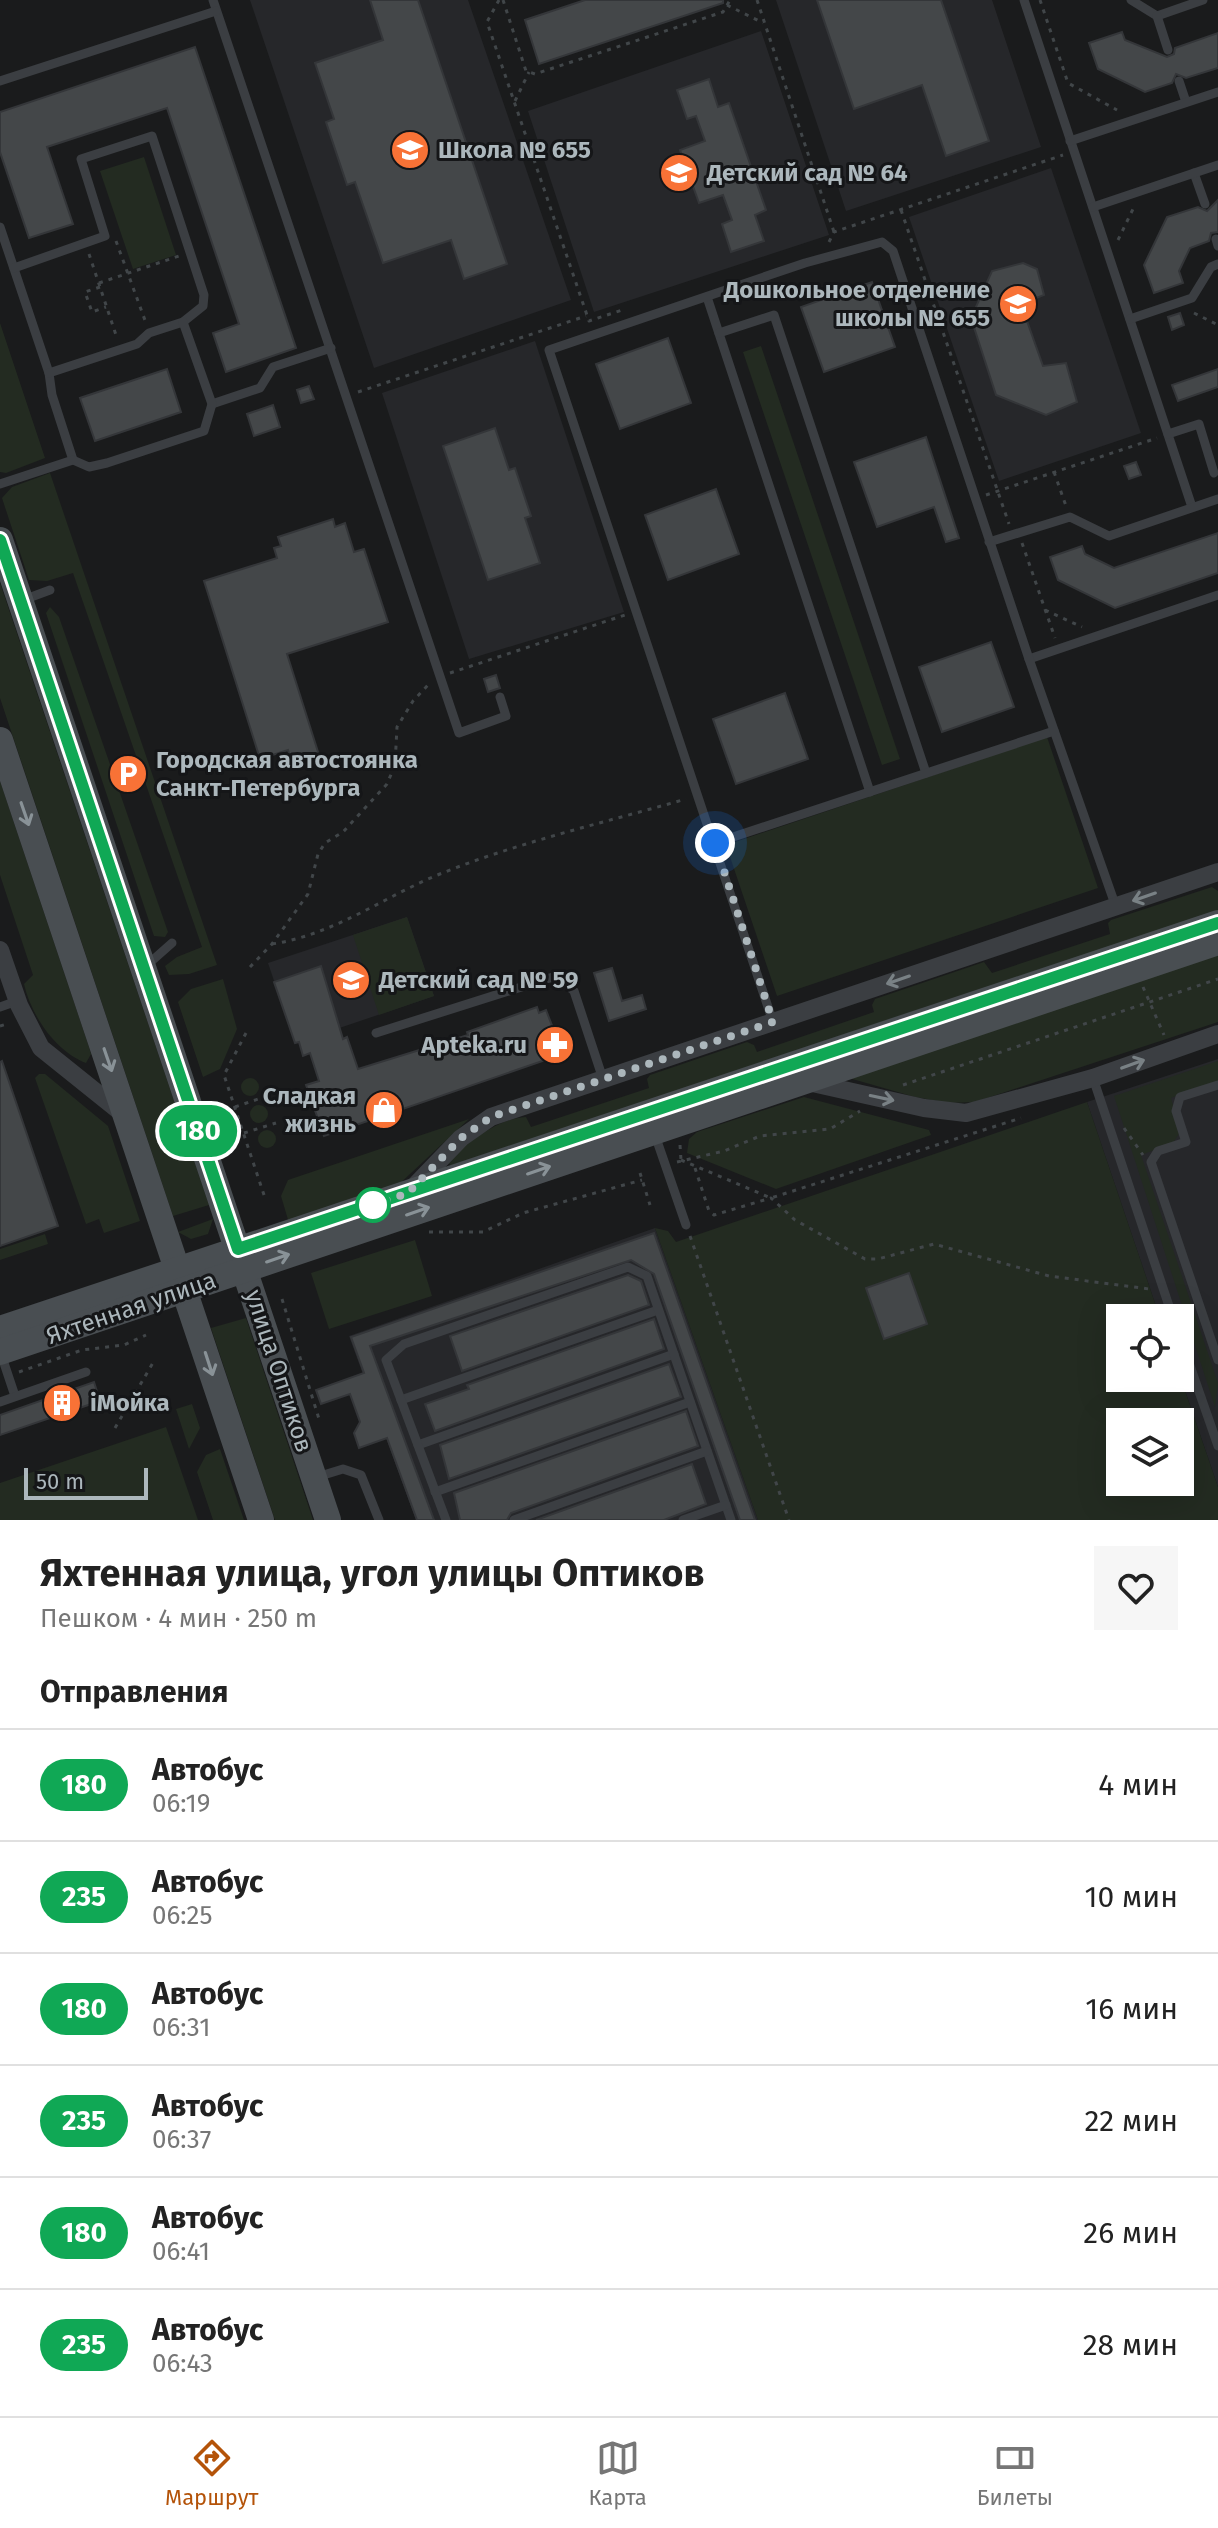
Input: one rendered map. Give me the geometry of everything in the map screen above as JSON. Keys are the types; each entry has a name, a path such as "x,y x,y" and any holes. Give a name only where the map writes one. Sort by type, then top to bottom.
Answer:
{"street":[{"name":"улица Оптиков","path":"0,540 328,1520"},
{"path":"0,740 261,1520"},
{"path":"408,1193 461,1138 491,1117 1218,872"},
{"name":"Яхтенная улица","path":"242,1259 408,1193 1218,923"},
{"name":"Яхтенная улица","path":"0,1329 182,1280 654,1132 1218,942"},
{"path":"0,950 8,1004 41,1048 127,1117"},
{"path":"806,1081 878,1098 966,1113 1093,1078 1218,1034"},
{"name":"Яхтенная улица","path":"4,1364 182,1280"}],"lane":[{"path":"213,0 459,733 506,716 500,697"},
{"path":"1024,0 1192,507"},
{"path":"1131,0 1157,16 1168,50"},
{"path":"1157,16 1203,0"},
{"path":"0,81 216,11"},
{"path":"1179,81 1186,102"},
{"path":"1072,146 1134,120 1218,92"},
{"path":"14,268 105,236 81,159 152,136 204,295 203,306 183,322 149,333 137,344 49,373"},
{"path":"1093,207 1218,165"},
{"path":"1194,173 1205,204"},
{"path":"1,233 49,373 52,395 73,460"},
{"path":"773,1022 549,350 868,243 882,242 893,251 989,542 1116,907"},
{"path":"1130,319 1192,298 1211,267 1218,264"},
{"path":"707,297 870,792"},
{"path":"719,333 774,315 926,773"},
{"path":"0,484 73,460 89,467 107,463 204,431 212,404 183,322"},
{"path":"212,404 260,388 273,367 331,348"},
{"path":"1168,434 1199,424 1214,473"},
{"path":"989,542 1070,517 1109,536 1218,499"},
{"path":"21,601 50,590"},
{"path":"1029,659 1218,595"},
{"path":"715,843 1054,731"},
{"path":"143,968 172,943"},
{"path":"376,1033 556,976 574,991 603,1079"},
{"path":"1093,1078 1168,1304"},
{"path":"1217,1354 1151,1162 1158,1151 1186,1142 1176,1111 1180,1097 1218,1085"},
{"path":"654,1132 686,1225"},
{"path":"446,1520 386,1360 404,1344 628,1267 647,1276 731,1520"},
{"path":"401,1400 658,1310"},
{"path":"418,1445 674,1354"},
{"path":"4,1364 15,1396"},
{"path":"0,1402 86,1372"},
{"path":"1194,1373 1215,1427 1218,1446"},
{"path":"435,1492 690,1402"},
{"path":"514,1520 707,1451"},
{"path":"314,1478 343,1469 361,1475 379,1520"},
{"path":"683,1520 726,1505"}],"path":[{"path":"501,0 529,72 514,102"},
{"path":"501,0 487,22 589,321 631,307"},
{"path":"529,72 535,74 723,12 730,0"},
{"path":"757,0 834,232"},
{"path":"1040,0 1068,83 1134,120"},
{"path":"727,5 765,24"},
{"path":"861,223 1072,146"},
{"path":"1109,258 1142,190"},
{"path":"901,209 995,491 1010,527"},
{"path":"105,236 120,242 149,333"},
{"path":"86,243 121,349"},
{"path":"107,307 92,312 85,292 129,272 190,253"},
{"path":"1176,303 1218,325"},
{"path":"347,396 587,316"},
{"path":"975,498 1168,434"},
{"path":"1054,472 1070,517"},
{"path":"1023,544 1058,649"},
{"path":"1045,610 1098,635"},
{"path":"250,967 272,944 308,894 318,854 325,843 343,832 387,784 395,765 397,727 413,701 440,675 637,611"},
{"path":"272,944 327,931 436,876 502,852 699,795"},
{"path":"878,1098 900,1085 938,1076 1218,979"},
{"path":"0,1026 7,1024"},
{"path":"246,1033 224,1075 265,1198"},
{"path":"235,1107 267,1096"},
{"path":"681,1160 724,1151 776,1133 830,1129 863,1109 848,1105"},
{"path":"695,1168 709,1211 714,1215 1028,1115"},
{"path":"244,1133 276,1123"},
{"path":"960,1131 971,1133"},
{"path":"683,1138 679,1152 681,1160 771,1198 795,1220 865,1259 878,1259 934,1244 1049,1276 1164,1291"},
{"path":"640,1173 650,1205"},
{"path":"421,1230 458,1234 483,1232 523,1213 642,1180"},
{"path":"686,1225 789,1520"},
{"path":"282,1299 319,1419"},
{"path":"4,1364 124,1345 146,1335"},
{"path":"115,1428 154,1361"}],"shaded area":[{"name":"Школа № 655","path":"250,0 468,0 571,300 374,368"},
{"path":"776,0 992,0 1041,147 846,211"},
{"name":"Детский сад № 64","path":"761,31 829,235 594,312 528,111"},
{"name":"Дошкольное отделение школы № 655","path":"1051,168 1141,433 999,481 909,217"},
{"path":"535,341 624,612 469,659 382,393"},
{"name":"Детский сад № 59","path":"407,917 434,996 295,1043 268,963"},
{"path":"1218,1059 1218,1487 1194,1417 1194,1408 1191,1408 1185,1392 1194,1392 1194,1304 1155,1304 1087,1102"},
{"path":"655,1228 758,1520 416,1520 349,1336"}],"green space":[{"path":"144,157 176,255 133,269 100,171"},
{"path":"0,323 45,458 6,473 0,472"},
{"path":"761,346 900,759 882,765 743,352"},
{"path":"50,473 217,965 189,974 169,975 165,966 177,957 202,947 73,573 47,581 29,580 2,498 12,487"},
{"path":"0,583 209,1205 173,1216 0,698"},
{"path":"50,607 59,617 168,932 165,937 154,936 46,613"},
{"path":"1047,737 1098,888 777,996 726,845"},
{"path":"0,781 88,1044 91,1054 86,1063 64,1050 46,1031 27,996 24,984 33,975 0,875"},
{"path":"1212,887 1218,891 1218,912 451,1166 449,1163 452,1156 469,1143 505,1122 526,1117 531,1127 649,1088 647,1079 650,1075 747,1042 754,1045 757,1052 874,1012 872,1005 875,999 984,962 992,973 1110,934 1108,923 1111,920"},
{"path":"407,917 434,996 379,1015 353,935"},
{"path":"1218,951 1218,1022 975,1102 949,1103 915,1097 842,1076"},
{"path":"223,979 237,1029 220,1069 203,1077 178,1002 191,989"},
{"path":"1218,1061 1218,1081 1171,1098 1180,1132 1173,1143 1141,1155 1191,1304 1182,1304 1114,1096"},
{"path":"45,1074 108,1126 140,1221 104,1233 99,1219 86,1224 35,1078"},
{"path":"250,1078 259,1087 250,1096 241,1087"},
{"path":"804,1097 929,1130 931,1135 776,1189 687,1153 689,1139 697,1132"},
{"path":"1087,1102 1155,1304 1106,1304 1106,1392 1185,1392 1191,1408 1106,1408 1106,1496 1194,1496 1194,1417 1218,1487 1218,1520 758,1520 655,1228 668,1231 676,1242"},
{"path":"259,1105 268,1114 259,1123 250,1114"},
{"path":"469,1119 396,1187 289,1223 281,1196 288,1180"},
{"path":"267,1130 276,1139 267,1148 258,1139"},
{"path":"213,1219 208,1234 191,1239 178,1232"},
{"path":"45,1234 48,1244 0,1260 0,1249"},
{"path":"415,1240 432,1296 329,1329 311,1273"},
{"path":"1194,1312 1218,1383 1215,1407 1194,1342"},
{"path":"246,1318 313,1520 275,1520 211,1328"},
{"path":"192,1404 200,1428 189,1449 176,1409"},
{"path":"166,1427 198,1520 0,1520 0,1483"},
{"path":"220,1449 244,1520 213,1520 197,1472 206,1455"}],"building":[{"path":"370,0 418,0 507,264 464,279 451,240 383,263 355,182 347,185 326,122 334,119 315,63 383,40"},
{"path":"585,0 723,0 723,3 539,64 525,20"},
{"path":"817,0 941,0 989,141 946,156 922,85 854,109"},
{"path":"1122,32 1125,40 1167,57 1174,54 1175,48 1218,33 1218,68 1186,78 1176,74 1172,83 1145,92 1098,69 1089,43"},
{"path":"195,47 296,348 226,372 213,333 239,324 167,108 47,147 73,224 29,238 0,152 0,112"},
{"path":"709,79 718,107 729,103 766,210 755,215 764,241 731,252 722,224 732,220 723,195 699,203 680,150 705,141 696,116 687,119 677,90"},
{"path":"1218,200 1218,232 1211,233 1209,241 1190,248 1179,271 1183,283 1154,293 1144,265 1167,217 1198,207 1207,211"},
{"path":"1023,263 1037,269 1044,295 1021,304 1043,366 1066,363 1077,402 1046,415 996,395 971,318 992,271"},
{"path":"872,282 895,347 824,372 801,307"},
{"path":"1180,313 1184,325 1172,330 1168,317"},
{"path":"668,338 691,403 620,429 596,364"},
{"path":"167,369 181,412 95,441 80,398"},
{"path":"1218,369 1218,387 1178,401 1172,385"},
{"path":"309,386 314,399 301,403 297,390"},
{"path":"273,405 280,427 254,436 247,414"},
{"path":"495,428 509,470 515,468 531,516 525,518 540,563 488,580 443,446"},
{"path":"926,437 959,538 946,542 934,507 877,527 854,462"},
{"path":"1136,462 1141,475 1129,479 1124,466"},
{"path":"716,489 739,554 668,580 645,515"},
{"path":"333,519 335,527 345,523 354,552 364,549 388,622 287,654 319,755 292,764 288,750 260,759 204,581 277,558 274,548 281,546 278,537"},
{"path":"1218,533 1218,573 1115,608 1058,580 1050,557 1082,546 1085,554 1114,568"},
{"path":"991,642 1014,707 942,732 919,667"},
{"path":"496,675 500,688 488,692 484,679"},
{"path":"785,693 808,759 736,784 713,719"},
{"path":"321,966 343,1039 347,1037 358,1069 468,1035 467,1032 537,1007 539,1013 546,1010 563,1054 324,1136 306,1085 319,1081 310,1053 303,1056 299,1042 295,1043 274,982"},
{"path":"612,968 622,1001 642,995 646,1009 609,1021 594,973"},
{"path":"0,1062 58,1226 0,1246"},
{"path":"654,1233 755,1520 740,1520 654,1274 631,1260 370,1346 434,1520 417,1520 387,1438 359,1448 354,1433 360,1422 350,1394 321,1404 316,1390 364,1373 351,1337"},
{"path":"909,1273 927,1324 884,1339 866,1288"},
{"path":"628,1275 641,1281 649,1305 462,1371 450,1336"},
{"path":"654,1319 664,1349 435,1431 425,1404 469,1389 467,1385"},
{"path":"669,1364 681,1397 449,1479 440,1445"},
{"name":"iМойка","path":"94,1382 100,1401 0,1435 0,1415"},
{"path":"686,1411 698,1446 511,1513 507,1520 460,1520 454,1493"},
{"path":"692,1464 706,1504 664,1520 536,1520"}],"bus line":[{"name":"180","path":"0,540 238,1249 1218,923"}],"place":[{"name":"Школа № 655","path":"410,150"},
{"name":"Детский сад № 64","path":"679,173"},
{"name":"Дошкольное отделение школы № 655","path":"1018,304"},
{"name":"Городская автостоянка Санкт-Петербурга","path":"128,774"},
{"name":"Детский сад № 59","path":"351,980"},
{"name":"Apteka.ru","path":"555,1045"},
{"name":"Сладкая жизнь","path":"384,1110"},
{"name":"iМойка","path":"62,1403"}],"route":[{"path":"373,1205 408,1193 461,1138 491,1117 773,1022 715,843"}]}
